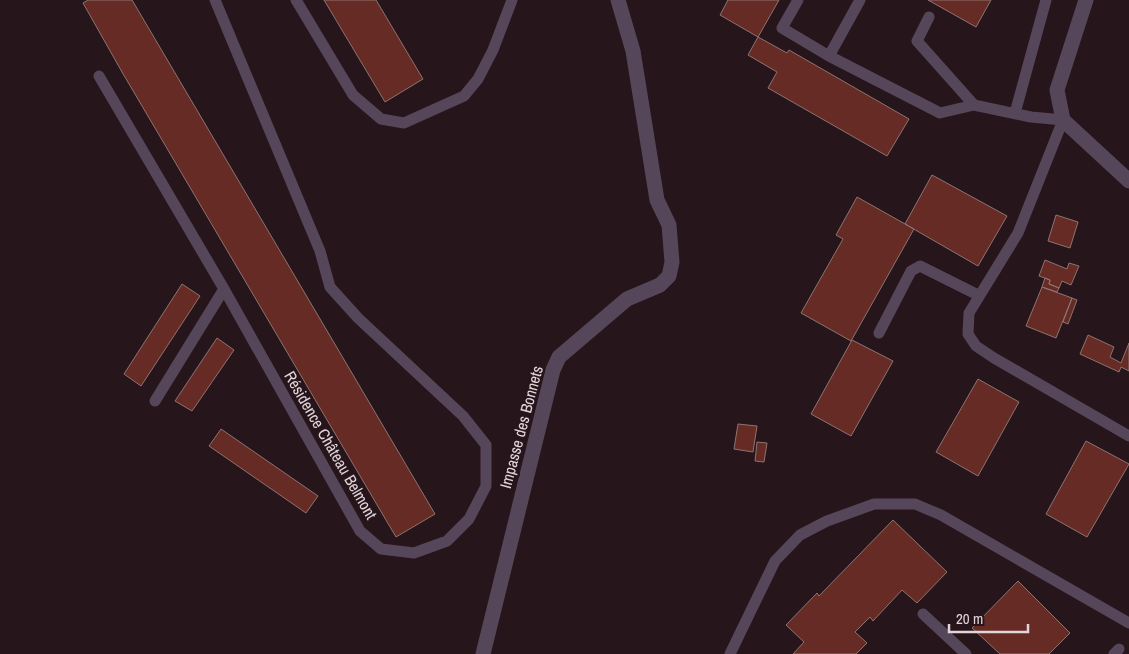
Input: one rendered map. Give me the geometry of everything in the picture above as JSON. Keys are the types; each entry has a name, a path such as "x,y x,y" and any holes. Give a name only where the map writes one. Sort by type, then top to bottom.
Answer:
{"street":[{"name":"Impasse des Bonnets","path":"483,654 530,458 553,370 559,357 627,299 660,285 669,276 672,262 669,225 657,200 632,51 618,0"},
{"path":"1086,0 1057,90 1063,120 1129,181"}],"lane":[{"name":"Résidence Château Belmont","path":"99,76 224,289 360,531 381,549 414,553 447,541 469,519 486,486 486,445 464,416 358,318 330,287 320,251 215,0"},
{"path":"296,0 353,95 380,119 404,123 464,96 478,79 493,50 512,0"},
{"path":"798,0 782,28 829,56 940,113 974,106 1063,120 1018,233 978,295 969,313 967,323 968,334 976,346 1129,436"},
{"path":"829,56 860,0"},
{"path":"1015,113 1046,0"},
{"path":"929,17 917,41 974,106"},
{"path":"879,333 912,271 920,266 978,295"},
{"path":"155,401 224,289"},
{"path":"730,654 775,561 800,535 827,521 874,504 915,504 941,515 1129,623"},
{"path":"923,614 966,654"}],"building":[{"path":"88,0 132,0 435,514 396,537 122,72 83,3"},
{"path":"324,0 376,0 423,79 385,102"},
{"path":"728,0 779,0 758,37 720,15"},
{"path":"928,0 991,0 976,27"},
{"path":"758,37 787,53 789,50 909,119 887,156 768,88 777,72 748,55"},
{"path":"932,175 1007,216 978,266 905,224"},
{"path":"857,197 914,229 851,341 801,313 843,239 836,235"},
{"path":"1056,215 1078,222 1070,248 1048,241"},
{"path":"1045,260 1067,269 1069,263 1079,266 1071,285 1062,281 1059,288 1049,284 1050,280 1039,276"},
{"path":"1045,278 1050,280 1049,284 1059,288 1057,292 1042,287"},
{"path":"182,284 200,296 141,386 124,374"},
{"path":"1042,287 1072,298 1056,338 1026,326"},
{"path":"1072,298 1077,300 1068,324 1063,322"},
{"path":"1088,335 1114,347 1110,357 1121,363 1129,343 1129,371 1121,367 1119,372 1080,354"},
{"path":"217,338 234,350 192,411 175,401"},
{"path":"852,340 893,361 851,436 811,414"},
{"path":"978,379 1019,402 978,476 936,452"},
{"path":"738,424 757,426 753,452 734,449"},
{"path":"221,429 318,496 306,513 209,446"},
{"path":"1086,441 1129,464 1087,537 1046,514"},
{"path":"757,442 767,443 764,462 755,461"},
{"path":"893,520 947,572 917,603 902,590 873,621 870,617 855,632 867,643 856,654 793,654 804,642 786,625 817,593 819,596"},
{"path":"1018,581 1070,633 1049,654 1000,654 972,628"}]}
